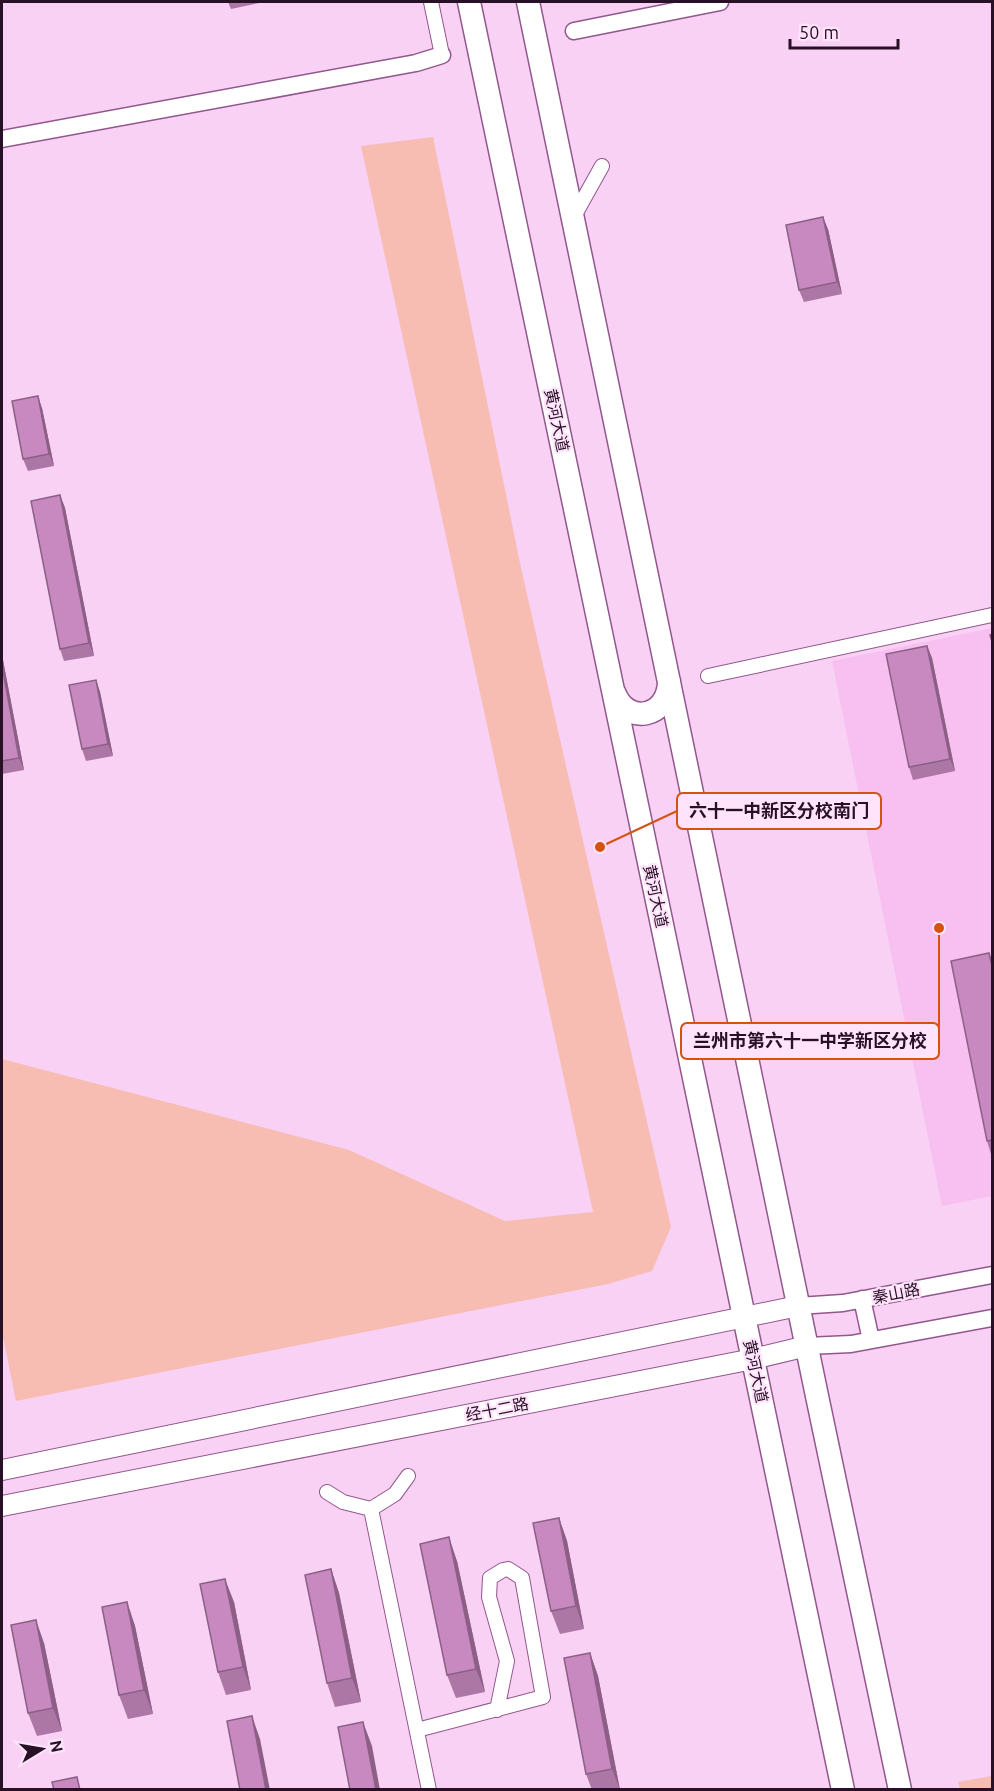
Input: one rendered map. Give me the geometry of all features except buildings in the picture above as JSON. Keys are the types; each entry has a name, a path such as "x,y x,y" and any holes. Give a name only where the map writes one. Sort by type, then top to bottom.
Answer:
{"main road":[{"name":"黄河大道","path":"469,2 843,1790"},
{"path":"528,2 900,1790"},
{"path":"613,691 623,708 641,714 651,712 666,700 669,681"},
{"path":"2,1470 798,1306"},
{"name":"经十二路","path":"2,1506 753,1359 807,1346"}],"street":[{"path":"2,139 416,63 442,55 431,2"},
{"path":"574,31 720,2"},
{"path":"573,218 602,166"},
{"path":"708,676 993,615"},
{"name":"秦山路","path":"798,1306 843,1303 993,1275"},
{"path":"862,1299 871,1340"},
{"name":"经十二路","path":"807,1346 851,1344 993,1318"},
{"path":"327,1491 343,1502 371,1509 395,1494 408,1476"},
{"path":"371,1509 429,1790"},
{"path":"417,1730 497,1710 543,1697 522,1578 508,1569 490,1578 489,1597 507,1661 497,1710"}],"shaded area":[{"path":"433,137 521,568 671,1227 652,1271 608,1284 16,1401 2,1332 2,1059 349,1150 505,1221 593,1212 361,146"},
{"path":"992,628 992,1196 942,1206 832,661"},
{"path":"992,1776 992,1789 960,1789 958,1782"}],"place":[{"name":"六十一中新区分校南门","path":"600,847"},
{"name":"兰州市第六十一中学新区分校","path":"939,928"}]}
